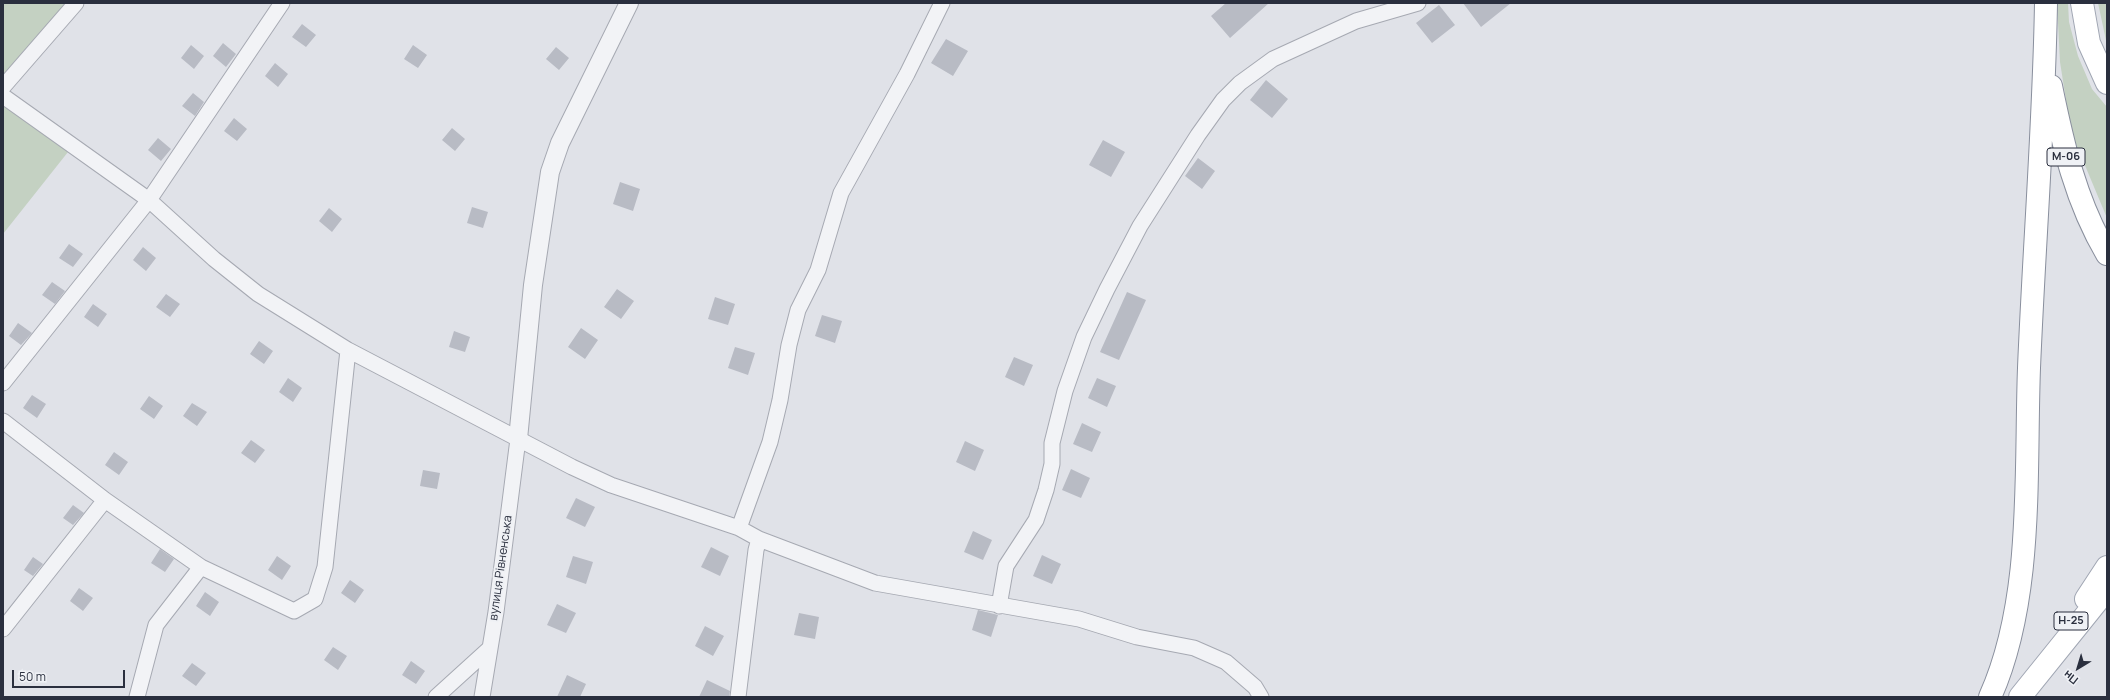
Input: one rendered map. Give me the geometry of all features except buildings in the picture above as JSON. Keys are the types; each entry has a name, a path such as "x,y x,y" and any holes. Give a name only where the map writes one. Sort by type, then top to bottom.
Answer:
{"main road":[{"name":"М-06","path":"2046,3 2045,54 2064,150 2087,216 2107,254"},
{"path":"2082,3 2088,43 2107,83"},
{"path":"1990,697 1998,679 2018,598 2025,507 2029,368 2045,54"},
{"name":"Н-25","path":"2036,676 2107,566"},
{"name":"Н-25","path":"2020,697 2107,589"}],"street":[{"path":"3,87 76,3"},
{"path":"3,383 149,200 282,3"},
{"path":"518,439 533,285 550,172 560,143 629,3"},
{"path":"739,528 770,442 780,400 789,345 798,310 818,270 841,193 907,74 942,3"},
{"path":"999,606 1006,566 1036,520 1046,490 1052,464 1052,443 1065,391 1084,337 1106,289 1140,226 1198,135 1224,100 1240,83 1273,59 1356,21 1418,3"},
{"path":"3,96 149,200 214,259 258,294 348,350 572,468 611,485 739,528 759,539 875,583 1079,619 1137,637 1194,648 1226,662 1255,688 1261,697"},
{"path":"3,421 105,500 201,567 294,611 315,599 325,567 348,350"},
{"name":"вулиця Рівненська","path":"482,697 518,439"},
{"path":"3,629 105,500"},
{"path":"738,697 756,550 759,539"},
{"path":"137,697 156,625 201,567"},
{"path":"436,697 490,648"}],"green space":[{"path":"3,3 76,3 3,87"},
{"path":"2057,3 2068,3 2069,22 2078,56 2092,89 2107,107 2107,218 2071,132 2060,62"},
{"path":"2098,3 2107,3 2107,45"},
{"path":"3,103 68,152 3,234"}]}
